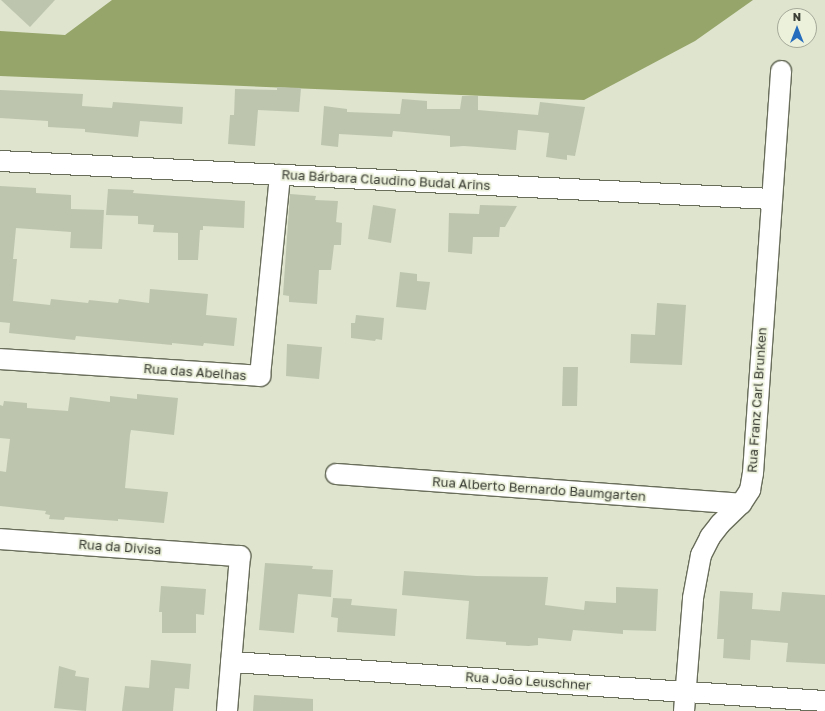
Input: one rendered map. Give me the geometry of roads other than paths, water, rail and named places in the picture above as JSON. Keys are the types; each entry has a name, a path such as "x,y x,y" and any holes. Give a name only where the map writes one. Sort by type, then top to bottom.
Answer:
{"street":[{"name":"Rua Franz Carl Brunken","path":"684,711 693,598 701,555 710,537 720,524 741,504 750,490 753,473 781,71"},
{"name":"Rua Bárbara Claudino Budal Arins","path":"0,161 772,199"},
{"name":"Rua das Abelhas","path":"0,359 260,376 280,175"},
{"name":"Rua Alberto Bernardo Baumgarten","path":"336,474 741,504"},
{"name":"Rua da Divisa","path":"0,539 240,556 231,662"},
{"name":"Rua João Leuschner","path":"231,662 825,700"},
{"path":"227,711 231,662"}]}
